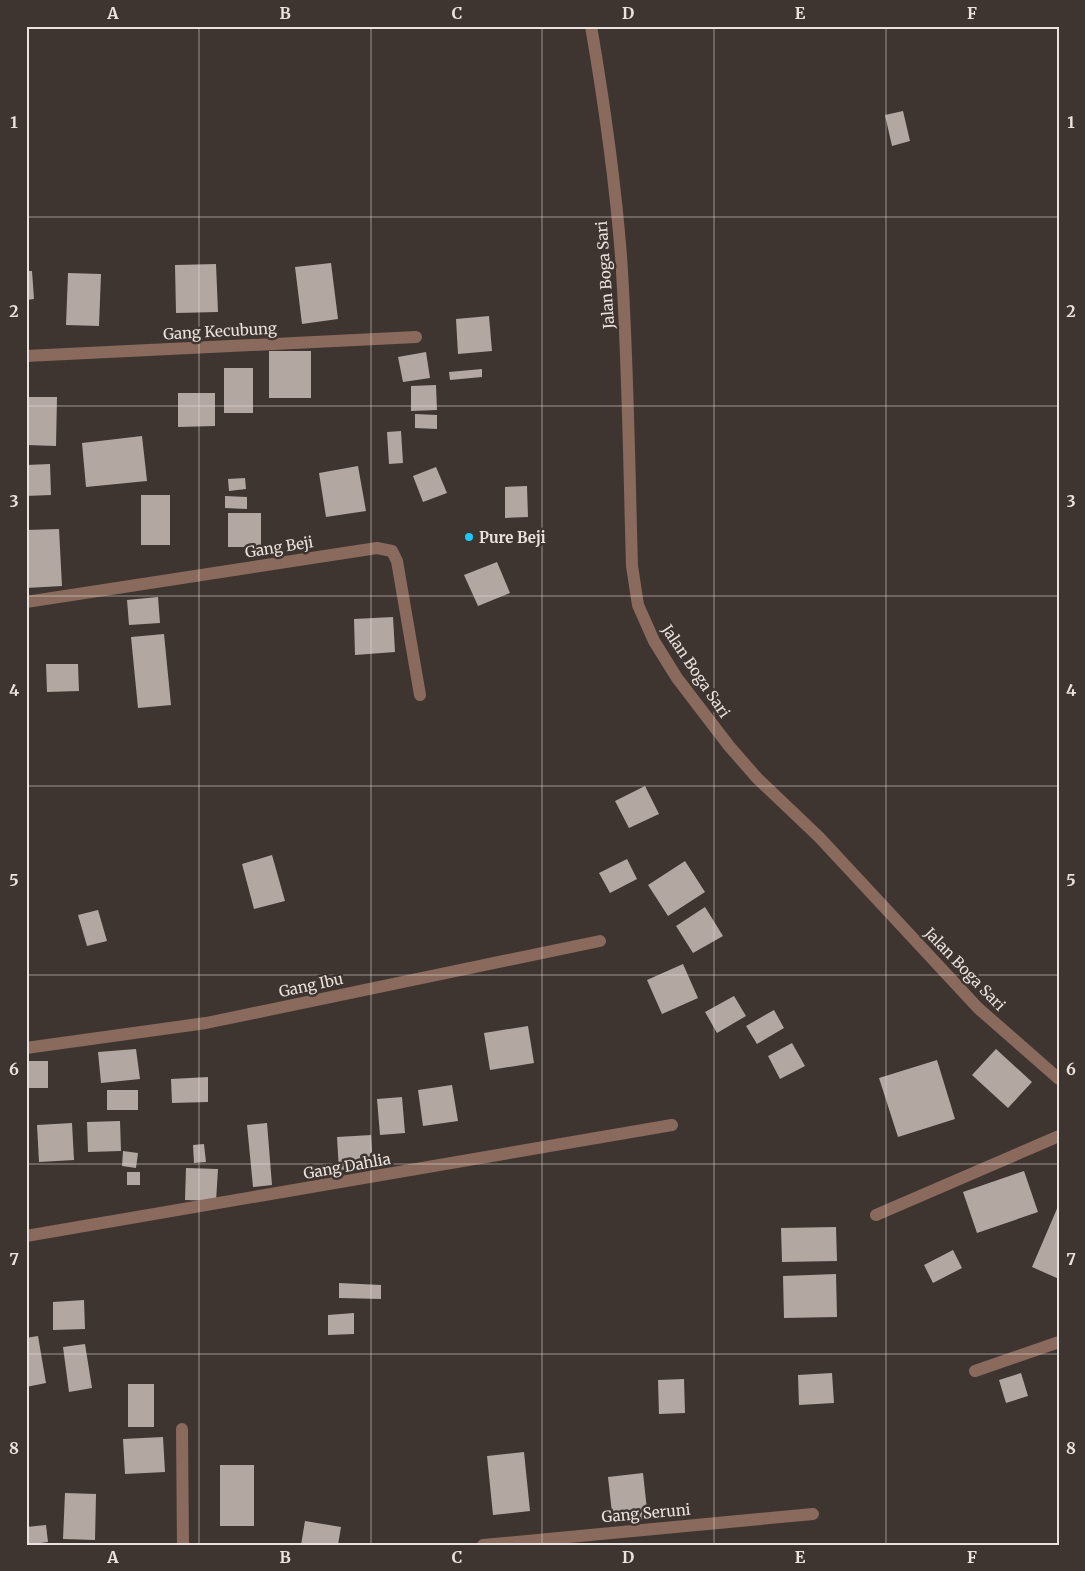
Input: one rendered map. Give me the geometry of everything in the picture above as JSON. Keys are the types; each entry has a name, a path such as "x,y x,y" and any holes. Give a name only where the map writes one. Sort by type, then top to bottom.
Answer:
{"street":[{"name":"Jalan Boga Sari","path":"591,26 610,155 621,253 626,334 633,586 644,624 677,678 757,778 819,837 978,1008 1059,1079"},
{"name":"Gang Kecubung","path":"26,356 416,337"},
{"name":"Gang Beji","path":"26,602 377,548 392,551 397,561 420,694"},
{"name":"Gang Ibu","path":"26,1048 206,1023 600,941"},
{"name":"Gang Dahlia","path":"26,1236 672,1125"},
{"path":"876,1215 1059,1136"},
{"path":"976,1371 1059,1342"},
{"path":"182,1429 183,1545"},
{"name":"Gang Seruni","path":"483,1545 813,1514"}],"building":[{"path":"903,111 910,141 892,146 885,115"},
{"path":"331,263 338,319 302,324 295,267"},
{"path":"216,264 218,312 176,313 175,265"},
{"path":"26,271 32,271 34,299 26,300"},
{"path":"68,273 101,274 99,326 66,325"},
{"path":"489,316 492,351 458,354 456,319"},
{"path":"269,351 311,351 311,398 269,398"},
{"path":"426,352 430,378 403,382 398,357"},
{"path":"224,368 253,368 253,413 224,413"},
{"path":"482,369 482,377 450,380 449,372"},
{"path":"436,385 437,410 411,411 411,386"},
{"path":"178,393 215,393 215,426 178,427"},
{"path":"27,397 57,397 56,446 26,445"},
{"path":"415,414 437,415 437,429 415,428"},
{"path":"401,431 403,463 389,464 387,432"},
{"path":"142,436 147,481 86,487 82,443"},
{"path":"50,464 51,495 26,496 26,465"},
{"path":"358,466 366,511 326,517 319,473"},
{"path":"436,467 447,493 423,502 413,476"},
{"path":"245,478 246,489 229,491 228,479"},
{"path":"527,486 528,517 505,518 505,487"},
{"path":"141,495 170,495 170,545 141,545"},
{"path":"225,496 247,497 247,509 225,508"},
{"path":"228,513 261,513 261,547 228,547"},
{"path":"59,529 62,586 26,588 26,530"},
{"path":"497,562 510,593 478,606 464,575"},
{"path":"158,597 160,623 129,625 127,600"},
{"path":"393,617 395,652 355,655 354,619"},
{"path":"164,634 171,705 138,708 131,637"},
{"path":"46,664 78,664 79,691 47,692"},
{"path":"645,786 659,814 629,828 615,801"},
{"path":"272,855 285,901 254,909 242,864"},
{"path":"627,859 637,879 610,893 599,873"},
{"path":"685,861 705,892 668,916 648,885"},
{"path":"705,907 723,936 693,953 676,926"},
{"path":"98,910 107,941 87,946 78,915"},
{"path":"683,964 698,998 662,1014 647,980"},
{"path":"734,996 746,1016 717,1033 705,1012"},
{"path":"774,1010 784,1028 757,1044 746,1026"},
{"path":"528,1026 534,1063 490,1070 484,1033"},
{"path":"792,1043 805,1066 780,1079 768,1056"},
{"path":"136,1049 140,1079 101,1083 98,1052"},
{"path":"996,1049 1032,1082 1008,1108 972,1075"},
{"path":"937,1060 955,1119 898,1137 879,1078"},
{"path":"26,1061 48,1061 48,1088 26,1088"},
{"path":"208,1077 208,1102 172,1103 171,1079"},
{"path":"452,1085 458,1121 423,1126 418,1090"},
{"path":"107,1090 138,1090 138,1110 107,1110"},
{"path":"402,1097 405,1133 380,1135 377,1099"},
{"path":"120,1121 121,1151 88,1152 87,1122"},
{"path":"72,1123 74,1160 39,1162 37,1125"},
{"path":"267,1123 272,1185 253,1187 247,1125"},
{"path":"371,1135 373,1168 339,1170 337,1137"},
{"path":"204,1144 206,1162 194,1163 193,1145"},
{"path":"123,1151 138,1153 136,1168 122,1166"},
{"path":"186,1168 218,1169 216,1201 185,1200"},
{"path":"1024,1171 1038,1212 977,1233 963,1192"},
{"path":"127,1172 140,1172 140,1185 127,1185"},
{"path":"1059,1204 1059,1279 1032,1267"},
{"path":"836,1227 837,1261 782,1262 781,1228"},
{"path":"953,1250 962,1268 933,1283 924,1265"},
{"path":"836,1274 837,1317 784,1318 783,1276"},
{"path":"339,1283 381,1285 381,1299 339,1298"},
{"path":"84,1300 85,1329 53,1330 53,1302"},
{"path":"354,1313 354,1334 328,1335 328,1315"},
{"path":"38,1336 46,1383 26,1387 26,1338"},
{"path":"85,1344 92,1388 69,1392 63,1347"},
{"path":"832,1373 834,1403 799,1405 798,1375"},
{"path":"1021,1373 1028,1396 1006,1403 999,1380"},
{"path":"684,1379 685,1413 659,1414 658,1380"},
{"path":"128,1384 154,1384 154,1427 128,1427"},
{"path":"163,1437 165,1472 125,1474 123,1439"},
{"path":"524,1452 530,1511 493,1515 487,1456"},
{"path":"220,1465 254,1465 254,1526 220,1526"},
{"path":"643,1473 648,1519 613,1522 608,1477"},
{"path":"65,1493 96,1494 95,1540 63,1539"},
{"path":"305,1521 341,1527 338,1545 301,1545"},
{"path":"46,1525 48,1542 26,1545 26,1527"}],"place":[{"name":"Pure Beji","path":"469,537"}]}
